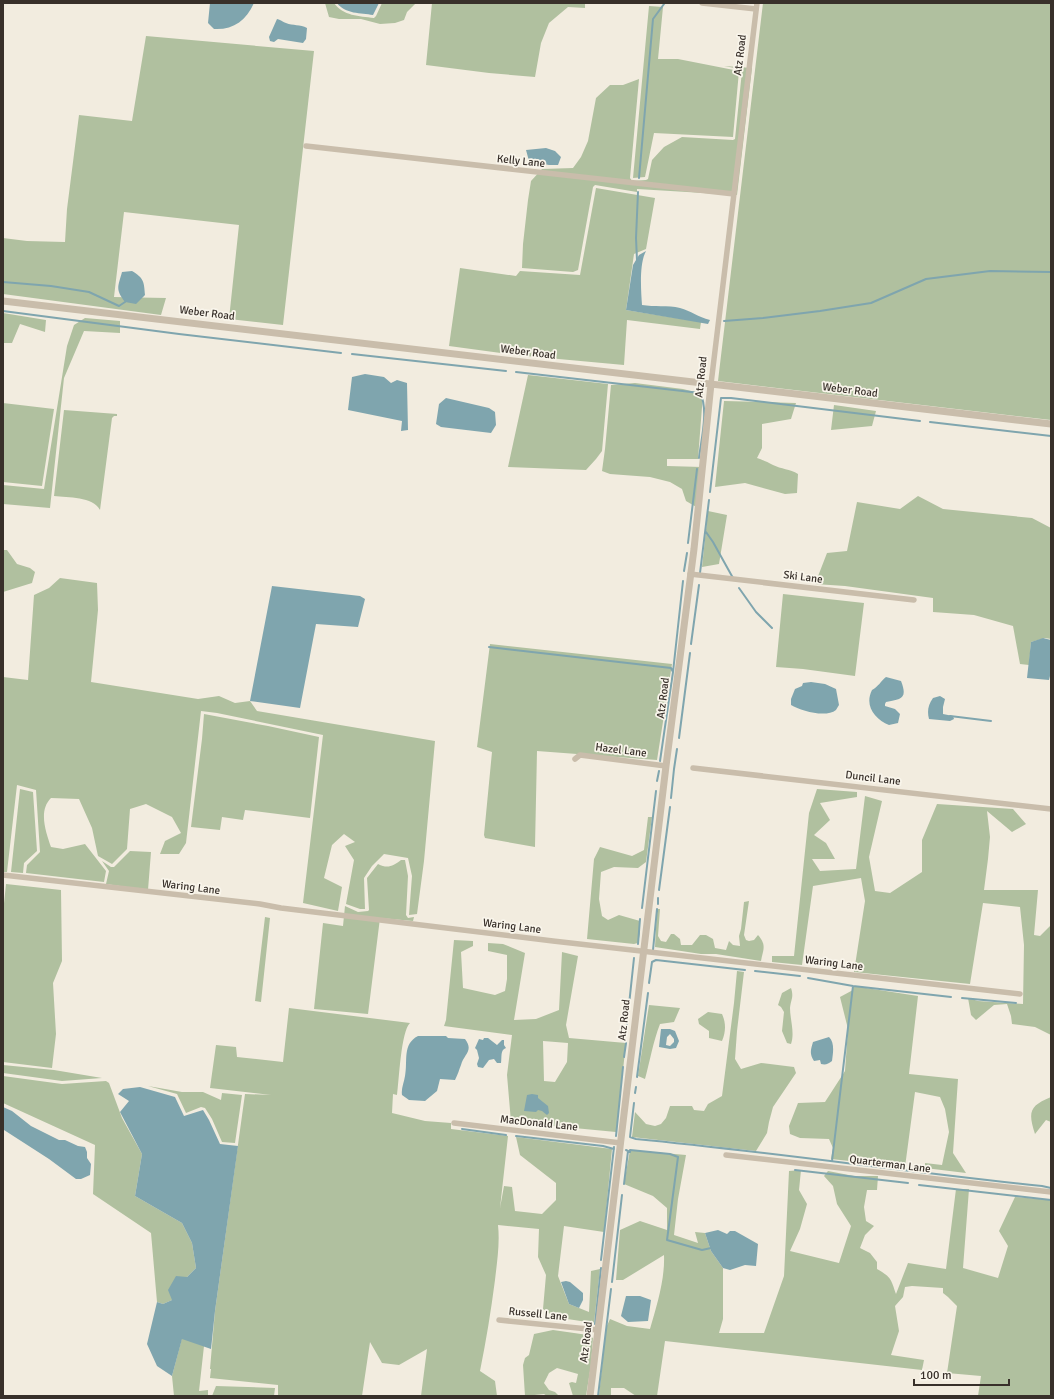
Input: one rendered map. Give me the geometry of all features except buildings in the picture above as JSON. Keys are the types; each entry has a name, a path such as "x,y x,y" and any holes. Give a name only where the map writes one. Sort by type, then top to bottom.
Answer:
{"street":[{"path":"702,3 757,6"},
{"name":"Atz Road","path":"590,1396 690,574 711,384 757,6"},
{"name":"Kelly Lane","path":"306,146 734,194"},
{"name":"Weber Road","path":"3,301 1051,424"},
{"name":"Ski Lane","path":"690,574 914,600"},
{"name":"Hazel Lane","path":"575,759 580,755 666,766"},
{"name":"Duncil Lane","path":"693,768 1051,809"},
{"name":"Waring Lane","path":"3,876 260,904 281,908 643,952 1020,994"},
{"name":"MacDonald Lane","path":"454,1123 621,1143"},
{"name":"Quarterman Lane","path":"726,1155 1051,1192"},
{"name":"Russell Lane","path":"500,1320 598,1330"}],"green space":[{"path":"325,3 334,3 342,11 352,15 374,18 382,3 416,3 407,12 404,20 395,23 380,24 361,19 339,19 329,17"},
{"path":"432,3 585,3 585,8 568,7 549,23 541,43 535,77 426,65"},
{"path":"763,3 1051,3 1051,420 718,381"},
{"path":"649,6 663,7 658,59 678,59 739,71 733,137 654,133 645,177 633,178"},
{"path":"146,36 314,51 283,325 229,319 239,225 124,212 114,297 166,298 161,315 3,294 3,238 27,241 65,242 67,209 79,115 132,121"},
{"path":"724,66 752,68 737,195 637,189 637,192 595,185 593,187 578,270 573,272 522,268 523,244 531,181 542,169 573,168 581,157 588,141 596,98 610,85 623,85 639,79 630,178 632,181 646,180 648,179 652,160 664,147 682,137 735,139 742,71 740,69"},
{"path":"596,188 655,198 646,249 634,254 626,310 701,322 700,329 627,320 624,365 515,355 449,346 460,268 516,276 520,271 580,275"},
{"path":"3,313 46,320 45,332 20,324 12,343 3,343"},
{"path":"85,318 120,321 120,333 84,331 64,378 50,508 3,504 3,485 44,489 67,346 74,325"},
{"path":"528,375 608,384 602,451 586,470 508,467"},
{"path":"635,383 683,389 703,394 698,459 667,459 667,466 702,467 698,508 686,501 682,489 670,482 650,477 610,474 602,471 611,385"},
{"path":"724,401 796,403 791,419 762,424 762,448 757,458 798,474 797,493 785,494 745,483 715,487"},
{"path":"3,403 54,409 42,486 3,482"},
{"path":"834,405 876,411 872,426 831,430"},
{"path":"64,410 117,414 117,416 112,418 100,510 97,505 92,502 80,498 54,496"},
{"path":"918,496 943,509 1032,518 1051,528 1051,639 1045,638 1031,642 1029,665 1020,664 1013,626 974,615 933,612 933,598 845,586 815,584 827,553 847,551 857,502 900,509"},
{"path":"708,511 727,515 719,564 702,567"},
{"path":"3,550 7,550 17,564 30,568 35,572 32,583 3,592"},
{"path":"60,578 97,583 98,610 91,682 198,699 219,696 235,703 250,701 257,711 435,741 424,861 417,914 409,915 412,876 408,858 384,854 372,866 364,878 365,909 360,909 346,904 354,860 345,846 355,842 344,834 332,845 324,878 342,887 338,911 303,903 323,735 201,711 186,843 179,854 160,854 165,841 181,833 172,817 146,804 130,809 127,849 112,864 98,856 92,828 79,799 51,798 45,809 44,822 51,847 63,849 85,844 106,871 104,882 26,873 27,865 40,852 36,790 17,785 7,872 3,872 3,677 28,680 34,595 49,588"},
{"path":"783,594 864,603 855,676 776,667"},
{"path":"490,644 672,664 657,760 537,751 535,847 485,838 484,835 492,752 477,747"},
{"path":"204,714 319,737 310,818 245,810 243,820 222,817 220,830 191,827"},
{"path":"20,789 33,792 37,851 24,863 23,873 11,872"},
{"path":"817,789 857,792 857,797 820,803 830,820 814,835 826,843 835,859 812,859 820,871 856,869 865,796 882,801 869,857 875,891 890,893 922,872 922,840 937,804 1013,809 1026,824 1012,832 987,811 990,837 984,890 1038,890 1034,935 1040,936 1051,925 1051,1035 1035,1027 1012,1024 1007,1004 994,1005 976,1020 971,1015 968,998 978,1001 1023,1004 1024,945 1020,907 983,903 970,984 854,972 865,901 861,878 813,886 802,965 772,962 772,956 794,956 809,813"},
{"path":"648,817 652,817 646,862 638,868 614,867 601,872 599,899 602,916 608,920 619,915 640,921 638,943 634,944 587,939 594,859 600,847 632,856 644,850"},
{"path":"130,851 151,852 148,890 106,884 109,871 102,861 111,867 114,867"},
{"path":"401,860 405,860 408,876 406,915 408,918 414,917 413,921 380,918 368,1014 314,1009 323,923 343,926 345,906 358,912 368,911 367,878 378,864 390,866"},
{"path":"6,884 61,890 62,961 53,983 56,1034 52,1068 3,1062 3,913"},
{"path":"749,901 744,935 746,940 749,941 754,940 758,935 763,942 764,948 761,961 655,947 657,909 660,909 658,936 661,941 666,942 671,934 674,934 680,939 681,945 692,945 700,935 706,935 713,939 715,948 726,950 729,941 733,945 740,946 739,936 744,902"},
{"path":"265,917 270,918 261,1002 255,1001"},
{"path":"454,940 473,941 473,946 461,952 463,988 495,995 505,991 507,979 507,955 488,951 488,943 503,944 525,953 514,1020 536,1019 559,1010 562,952 578,956 566,1025 569,1038 626,1043 616,1132 511,1122 507,1075 512,1035 444,1026 446,1020","holes":["543,1041 568,1043 567,1062 555,1082 544,1081"]},
{"path":"737,971 744,972 735,1059 741,1069 761,1063 794,1067 796,1073 773,1107 767,1133 756,1151 632,1137 635,1112 646,1124 655,1126 661,1124 666,1118 670,1106 692,1106 694,1110 704,1111 708,1104 722,1096"},
{"path":"853,986 918,996 909,1074 958,1079 953,1153 966,1173 925,1168 925,1163 942,1165 949,1132 945,1109 940,1097 915,1092 905,1167 831,1159 833,1148 829,1139 800,1138 790,1134 789,1126 798,1103 825,1102 845,1071 848,1029 840,997 853,990"},
{"path":"791,988 792,996 790,1008 793,1035 791,1044 787,1043 782,1031 784,1012 778,1005 782,993"},
{"path":"649,1005 680,1008 674,1022 660,1024 653,1045 645,1079 638,1076"},
{"path":"289,1008 410,1023 404,1036 402,1046 397,1095 393,1094 392,1113 425,1121 451,1123 451,1129 508,1136 500,1208 504,1186 512,1187 515,1211 542,1214 556,1200 556,1183 520,1155 516,1137 612,1149 604,1232 564,1226 558,1276 569,1304 589,1312 591,1271 600,1269 594,1323 554,1317 543,1309 546,1275 538,1257 539,1229 498,1225 499,1232 495,1280 480,1371 495,1381 497,1396 421,1396 427,1349 399,1365 382,1363 370,1342 362,1396 278,1396 278,1385 210,1378 215,1311 245,1094 271,1095 210,1088 216,1045 236,1047 237,1057 283,1062"},
{"path":"708,1012 722,1014 725,1027 722,1041 709,1038 709,1031 699,1024 698,1019"},
{"path":"3,1065 54,1070 102,1078 62,1081 3,1073"},
{"path":"3,1076 62,1084 106,1081 109,1083 122,1118 142,1154 135,1196 182,1223 192,1243 196,1268 187,1277 172,1300 163,1304 157,1302 151,1233 93,1194 95,1145 3,1103"},
{"path":"148,1086 182,1092 203,1092 221,1100 222,1093 242,1095 235,1143 222,1142 212,1119 205,1108 201,1107 186,1113 177,1094"},
{"path":"1051,1097 1051,1122 1046,1120 1035,1134 1031,1120 1032,1111 1038,1103"},
{"path":"630,1150 686,1155 678,1199 674,1235 698,1243 695,1232 705,1233 711,1251 723,1268 723,1319 719,1333 764,1333 784,1276 789,1171 801,1170 799,1190 807,1204 800,1229 790,1251 839,1263 851,1226 837,1204 833,1186 824,1176 828,1171 854,1176 878,1176 877,1190 867,1190 864,1207 866,1221 874,1226 865,1235 860,1248 870,1253 877,1262 877,1269 890,1279 896,1294 908,1263 946,1269 956,1189 969,1189 963,1268 998,1278 1008,1246 999,1231 1015,1197 1051,1200 1051,1396 978,1396 981,1376 947,1373 957,1306 943,1293 943,1288 912,1286 905,1287 903,1297 895,1306 899,1331 891,1355 924,1360 922,1370 665,1341 657,1396 636,1396 624,1388 611,1388 611,1396 599,1396 606,1328 610,1319 627,1326 650,1329 660,1292 663,1273 664,1255 623,1280 616,1280 620,1230 640,1221 667,1230 667,1208 653,1196 624,1184"},
{"path":"553,1330 588,1335 593,1338 591,1365 586,1396 573,1396 569,1383 576,1383 578,1374 557,1368 549,1373 544,1383 549,1390 555,1392 559,1396 547,1396 544,1394 525,1396 523,1365 525,1358 529,1355 534,1334"},
{"path":"182,1338 204,1346 199,1391 208,1390 208,1396 174,1396 172,1376"},
{"path":"216,1386 275,1388 274,1396 212,1396"}],"water":[{"path":"210,3 254,3 247,15 238,23 227,28 214,29 208,23"},
{"path":"337,3 379,3 373,15 349,11 340,7"},
{"path":"277,19 289,24 307,28 306,39 303,43 278,39 274,42 270,41 269,37"},
{"path":"546,148 555,151 561,157 558,165 549,165 529,161 526,150"},
{"path":"646,251 641,270 642,305 680,308 710,320 708,324 626,310 633,265 639,255"},
{"path":"132,271 143,281 145,295 136,304 125,302 118,288 122,272"},
{"path":"365,374 384,377 391,383 397,380 407,383 408,430 401,431 402,421 348,410 352,377"},
{"path":"446,398 489,408 495,412 496,425 491,433 441,427 436,424 439,404"},
{"path":"272,586 360,596 365,599 358,627 316,624 300,708 250,701"},
{"path":"1043,638 1051,640 1051,672 1049,680 1027,678 1031,642"},
{"path":"886,677 901,681 904,691 902,697 886,702 885,704 885,706 895,709 900,714 898,723 889,725 875,716 870,707 869,701 872,690"},
{"path":"811,682 825,684 836,689 839,705 836,710 820,714 791,705 791,699 795,689 802,686 803,683"},
{"path":"940,696 945,699 943,714 953,716 954,719 950,721 929,719 928,711 930,703 933,698"},
{"path":"661,1029 670,1029 675,1031 679,1041 676,1048 670,1049 659,1047","holes":["670,1034 674,1039 674,1042 670,1046 666,1045 667,1037"]},
{"path":"418,1036 446,1036 448,1038 465,1039 469,1047 455,1080 440,1079 437,1091 425,1101 409,1100 402,1095 408,1048 413,1039"},
{"path":"829,1037 833,1045 832,1061 828,1064 821,1064 820,1060 814,1061 811,1054 813,1042"},
{"path":"484,1038 488,1038 497,1045 504,1040 504,1045 506,1048 502,1052 501,1063 497,1063 494,1059 489,1060 483,1068 478,1067 477,1064 479,1058 475,1048 479,1039 483,1040"},
{"path":"140,1087 175,1097 184,1116 203,1110 220,1144 238,1146 211,1349 182,1339 172,1376 157,1366 147,1344 157,1302 163,1304 172,1300 168,1290 176,1276 187,1277 196,1268 192,1243 182,1223 135,1196 142,1154 120,1112 129,1101 118,1094 123,1089"},
{"path":"527,1095 538,1095 538,1098 548,1106 549,1113 547,1115 538,1110 536,1112 524,1111"},
{"path":"3,1107 12,1111 31,1126 59,1140 65,1140 78,1146 85,1147 87,1158 91,1164 90,1175 81,1179 76,1179 49,1159 4,1130"},
{"path":"718,1230 727,1234 730,1231 735,1231 758,1244 756,1266 745,1265 730,1270 723,1268 711,1251 705,1233"},
{"path":"561,1282 570,1282 583,1293 583,1300 579,1308 569,1304"},
{"path":"626,1296 640,1296 651,1300 648,1321 628,1322 621,1316"}],"waterway":[{"path":"639,178 653,19 664,4"},
{"path":"637,260 636,238 638,192"},
{"path":"724,321 763,318 871,303 926,279 990,271 1051,272"},
{"path":"3,282 51,286 89,292 119,306 125,302"},
{"path":"3,311 341,353"},
{"path":"352,354 506,371"},
{"path":"516,372 700,393 703,400 704,416 699,458"},
{"path":"710,492 721,398 920,421"},
{"path":"930,422 1051,436"},
{"path":"688,543 697,469"},
{"path":"700,573 709,500"},
{"path":"706,532 733,578"},
{"path":"684,571 687,553"},
{"path":"660,761 673,672 683,581"},
{"path":"691,644 699,585"},
{"path":"739,588 756,612 772,628"},
{"path":"489,647 671,668 673,672"},
{"path":"679,738 690,653"},
{"path":"950,716 991,721"},
{"path":"671,798 677,749"},
{"path":"657,781 659,771"},
{"path":"642,908 656,791"},
{"path":"659,890 670,807"},
{"path":"658,898 658,904"},
{"path":"653,950 657,909 657,912"},
{"path":"638,944 640,919"},
{"path":"626,1033 634,958"},
{"path":"649,983 652,962 656,960 745,970"},
{"path":"755,971 800,976"},
{"path":"808,978 853,986 951,997"},
{"path":"832,1161 853,986"},
{"path":"637,1077 648,993"},
{"path":"962,998 1016,1003"},
{"path":"624,1057 626,1043"},
{"path":"616,1136 623,1067"},
{"path":"635,1093 636,1087"},
{"path":"634,1103 630,1137 636,1139 1051,1188"},
{"path":"462,1129 506,1135"},
{"path":"516,1136 603,1146 614,1149"},
{"path":"601,1260 614,1147"},
{"path":"626,1150 630,1152 630,1150 670,1154 678,1157 667,1240 702,1250 711,1248"},
{"path":"624,1184 628,1151"},
{"path":"795,1170 908,1183"},
{"path":"919,1185 1051,1200"},
{"path":"612,1282 622,1195"},
{"path":"595,1324 601,1268"},
{"path":"598,1396 611,1289"}]}
